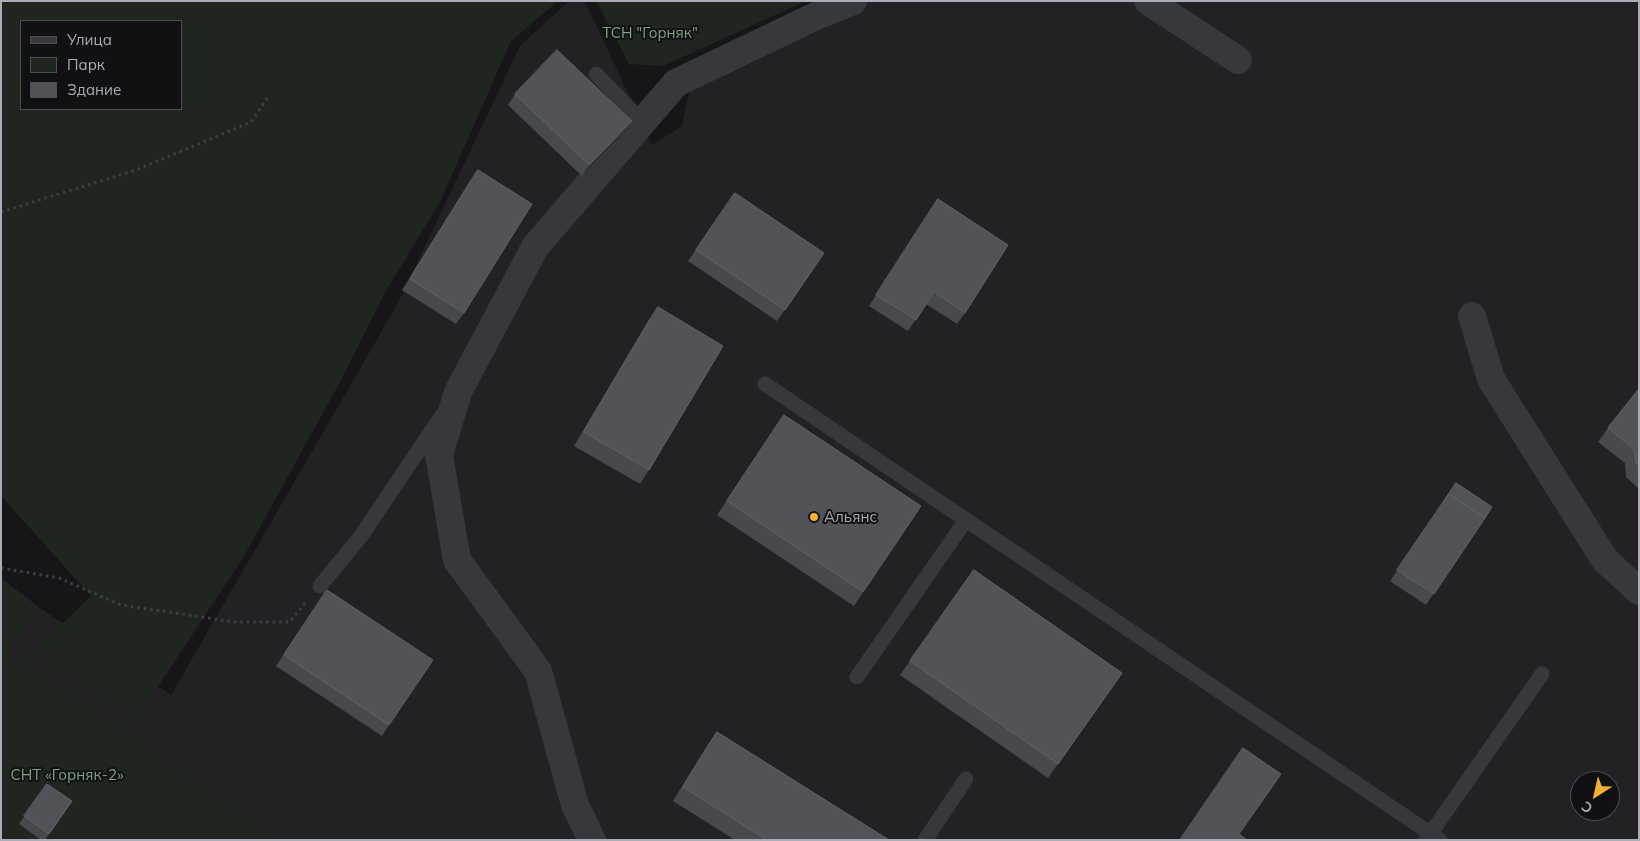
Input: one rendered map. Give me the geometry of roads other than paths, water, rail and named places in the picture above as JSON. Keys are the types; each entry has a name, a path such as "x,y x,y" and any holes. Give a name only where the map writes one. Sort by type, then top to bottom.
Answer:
{"street":[{"path":"592,840 575,805 538,670 457,560 439,455 458,392 535,247 676,83 816,16 854,1"},
{"path":"1148,1 1238,60"},
{"path":"1472,316 1491,379 1605,560 1639,591"}],"lane":[{"path":"596,74 642,122"},
{"path":"765,384 1432,838 1542,674"},
{"path":"320,586 361,536 458,392"},
{"path":"856,678 966,520"},
{"path":"925,840 966,780"}],"place":[{"name":"Альянс","path":"814,517"}],"park label":[{"name":"ТСН \"Горняк\"","path":"650,33"},
{"name":"СНТ «Горняк-2»","path":"67,775"}]}
